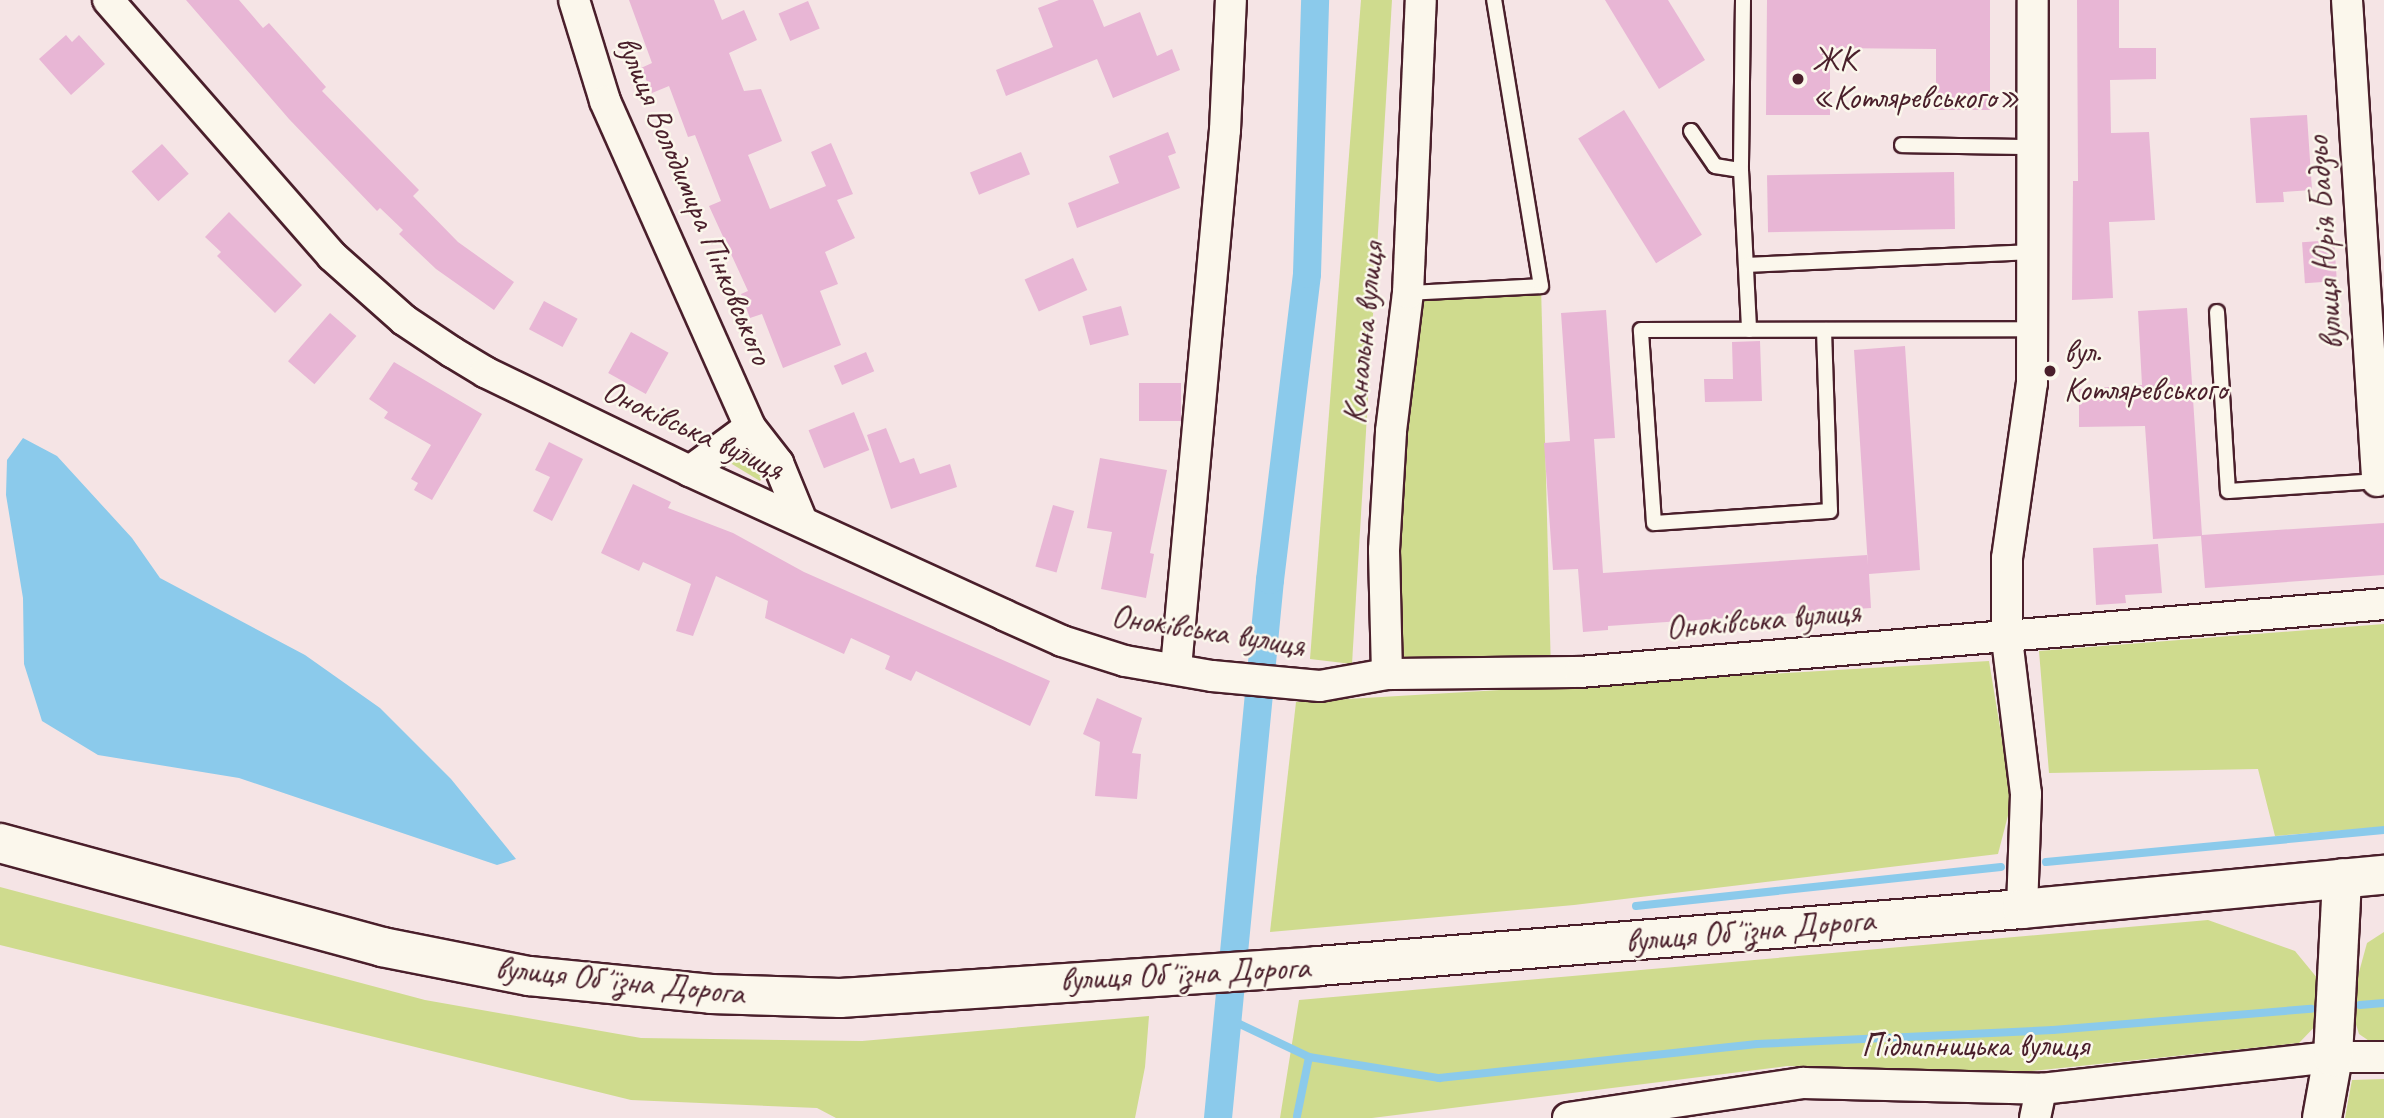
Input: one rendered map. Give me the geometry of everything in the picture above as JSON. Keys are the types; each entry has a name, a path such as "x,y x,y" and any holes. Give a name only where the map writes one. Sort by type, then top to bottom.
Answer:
{"main road":[{"name":"вулиця Обʼїзна Дорога","path":"0,843 382,947 597,985 840,998 1120,977 1318,966 2022,909 2384,875"},
{"path":"2322,1118 2333,1057 2342,878"}],"street":[{"name":"Оноківська вулиця","path":"108,0 332,256 404,320 485,372 690,471 801,519 1062,641 1125,661 1212,676 1320,686 1387,674 1580,673 2007,639 2384,604"},
{"name":"вулиця Володимира Пінковського","path":"575,0 605,101 750,427 778,463 801,519"},
{"path":"1176,668 1225,130 1231,0"},
{"name":"Канальна вулиця","path":"1387,674 1384,550 1391,430 1408,293 1422,0"},
{"path":"2022,909 2026,794 2007,639 2007,558 2032,383 2033,0"},
{"name":"вулиця Юрія Бадзьо","path":"2347,0 2381,481"},
{"path":"690,471 750,427"},
{"name":"Підлипницька вулиця","path":"1568,1118 1734,1105 1803,1083 2041,1089 2333,1057 2384,1057"},
{"path":"2035,1118 2041,1089"}],"lane":[{"path":"1408,293 1541,286 1494,0"},
{"path":"1743,0 1741,170 1749,330"},
{"path":"1691,131 1715,166 1741,170"},
{"path":"1902,145 2032,147"},
{"path":"1747,265 2032,252"},
{"path":"2217,312 2228,491 2381,481"},
{"path":"1824,330 1830,511 1654,523 1640,330 2032,329"}],"green space":[{"path":"1361,0 1392,0 1352,664 1310,659"},
{"path":"1541,286 1551,672 1387,674 1408,293"},
{"path":"740,451 756,452 766,472 760,481 727,461"},
{"path":"2384,624 2384,827 2275,836 2258,769 2049,773 2039,651"},
{"path":"1989,661 2012,800 1998,854 1574,905 1270,932 1296,702"},
{"path":"0,887 425,1000 641,1038 862,1041 1149,1016 1145,1067 1135,1118 836,1118 817,1108 631,1100 0,945"},
{"path":"2208,920 2295,951 2318,979 2323,1018 2299,1043 2013,1073 1787,1066 1372,1118 1280,1118 1299,1000"},
{"path":"2384,932 2384,1047 2378,1047 2359,1034 2350,1005 2367,943"},
{"path":"2384,1079 2384,1118 2345,1118 2352,1080"}],"water":[{"path":"23,438 57,456 132,538 160,578 305,655 380,708 451,779 516,859 497,865 239,778 98,755 42,721 24,664 23,598 6,495 7,460"}],"building":[{"path":"186,0 239,0 263,28 269,23 326,87 322,91 419,190 413,196 458,242 514,282 494,310 436,269 399,234 403,230 380,208 377,211 289,119"},
{"path":"629,0 714,0 722,20 744,10 757,40 729,53 744,91 761,89 782,141 748,155 770,209 826,186 811,152 831,143 853,194 837,200 855,238 825,252 838,284 820,291 841,345 783,368 762,314 750,318 741,294 748,291 709,206 721,201 695,135 688,137 669,86 652,93 641,68 652,63"},
{"path":"1059,0 1093,0 1104,27 1140,12 1157,56 1172,49 1180,70 1113,98 1097,59 1006,96 996,70 1053,47 1038,8"},
{"path":"1605,0 1668,0 1705,60 1659,89"},
{"name":"ЖК «Котляревського»","path":"1767,0 1990,0 1990,110 1936,110 1936,49 1830,48 1830,115 1766,115"},
{"path":"2077,0 2119,0 2119,48 2156,48 2156,79 2110,80 2111,133 2149,132 2155,220 2109,222 2113,298 2072,300 2073,181 2078,181"},
{"path":"808,1 820,29 790,41 779,14"},
{"path":"66,35 72,42 79,35 105,64 71,95 39,59"},
{"path":"1624,110 1702,235 1656,263 1578,139"},
{"path":"2307,115 2312,190 2283,192 2284,202 2256,203 2250,118"},
{"path":"1168,132 1176,153 1168,156 1180,188 1077,228 1068,203 1119,183 1109,156"},
{"path":"162,144 189,174 158,201 132,171"},
{"path":"1021,152 1030,174 979,195 970,173"},
{"path":"1954,172 1955,229 1768,232 1767,175"},
{"path":"229,212 302,285 275,313 217,256 221,252 205,237"},
{"path":"2334,240 2337,281 2305,283 2302,242"},
{"path":"1073,258 1087,290 1039,312 1025,280"},
{"path":"544,301 578,319 563,347 529,329"},
{"path":"1121,306 1129,335 1090,345 1082,316"},
{"path":"2187,308 2202,535 2384,523 2384,575 2205,588 2201,536 2153,539 2145,426 2079,427 2079,389 2142,385 2138,311"},
{"path":"1606,310 1615,438 1594,439 1603,573 1867,555 1868,566 1854,350 1905,346 1920,570 1869,574 1871,608 1608,626 1608,630 1583,632 1578,569 1553,570 1544,443 1570,441 1561,313"},
{"path":"330,313 356,336 314,384 288,361"},
{"path":"631,332 669,353 646,394 608,373"},
{"path":"1760,341 1762,401 1705,402 1704,379 1733,379 1732,342"},
{"path":"866,352 874,371 842,385 834,366"},
{"path":"394,362 482,414 432,500 414,490 418,483 411,479 431,445 384,418 388,412 369,399"},
{"path":"1139,383 1181,383 1181,421 1139,421"},
{"path":"854,412 869,450 824,468 809,430"},
{"path":"886,428 900,463 914,458 920,474 950,464 957,487 891,509 867,435"},
{"path":"549,442 583,459 552,521 533,511 550,477 535,470"},
{"path":"1100,458 1167,470 1150,553 1154,554 1146,598 1101,589 1112,532 1087,528"},
{"path":"633,484 671,502 668,508 733,533 804,572 1050,681 1030,726 916,671 911,681 885,669 890,656 851,638 844,654 765,618 768,601 716,576 693,636 676,631 691,584 643,562 639,571 601,553"},
{"path":"1053,505 1074,511 1057,573 1035,567"},
{"path":"2158,544 2162,593 2125,595 2126,603 2096,605 2093,548"},
{"path":"1097,698 1142,718 1132,753 1141,754 1137,799 1095,796 1100,742 1083,734"}],"waterway":[{"path":"1218,1118 1270,580 1307,274 1315,0"},
{"path":"2046,862 2384,830"},
{"path":"1636,906 2001,867"},
{"path":"2360,1005 2384,1003"},
{"path":"1229,1019 1309,1057 1439,1078 1757,1044 2053,1030 2311,1009"},
{"path":"1297,1116 1309,1057"}],"place":[{"name":"ЖК «Котляревського»","path":"1798,79"},
{"name":"вул. Котляревського","path":"2050,371"}]}
